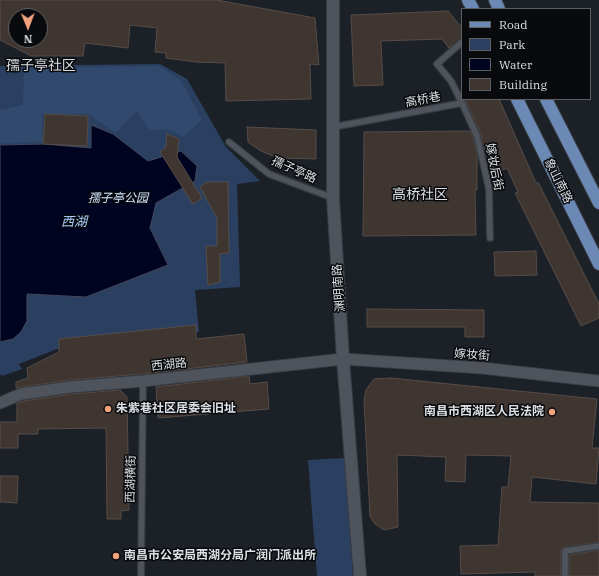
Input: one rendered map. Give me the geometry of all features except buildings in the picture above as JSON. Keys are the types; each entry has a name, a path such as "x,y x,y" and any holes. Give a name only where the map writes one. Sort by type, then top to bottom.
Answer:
{"main road":[{"name":"象山南路","path":"517,100 599,264"},
{"path":"547,100 599,203"}],"street":[{"name":"渊明南路","path":"332,0 333,198 343,359 360,576"},
{"name":"西湖路","path":"0,403 21,394 71,387 143,381 343,359"},
{"name":"嫁妆街","path":"343,359 482,368 599,381"}],"lane":[{"name":"高桥巷","path":"333,127 462,103 451,81 437,64 461,43"},
{"name":"嫁妆后街","path":"462,103 477,136 489,189 490,238"},
{"name":"孺子亭路","path":"230,142 269,174 333,198"},
{"name":"西湖横街","path":"141,576 143,381"},
{"path":"566,576 565,551 599,546"}],"green space":[{"name":"孺子亭公园","path":"160,64 187,79 226,147 260,181 237,184 240,287 195,290 199,332 57,349 19,364 22,369 2,376 0,374 0,66"},
{"path":"345,458 353,576 317,576 308,460"}],"shaded area":[{"path":"159,66 179,79 202,120 183,137 168,129 150,130 136,111 116,133 88,114 42,114 42,142 0,143 0,110 23,105 24,68"}],"water":[{"name":"西湖","path":"91,125 113,134 148,161 181,151 197,166 195,181 156,203 150,228 168,265 86,297 27,294 27,321 21,332 13,339 0,342 0,145 44,144 91,148"}],"place":[{"name":"朱紫巷社区居委会旧址","path":"108,409"},
{"name":"南昌市西湖区人民法院","path":"552,412"},
{"name":"南昌市公安局西湖分局广润门派出所","path":"116,556"}],"district":[{"name":"孺子亭社区","path":"41,66"},
{"name":"高桥社区","path":"420,195"}]}
